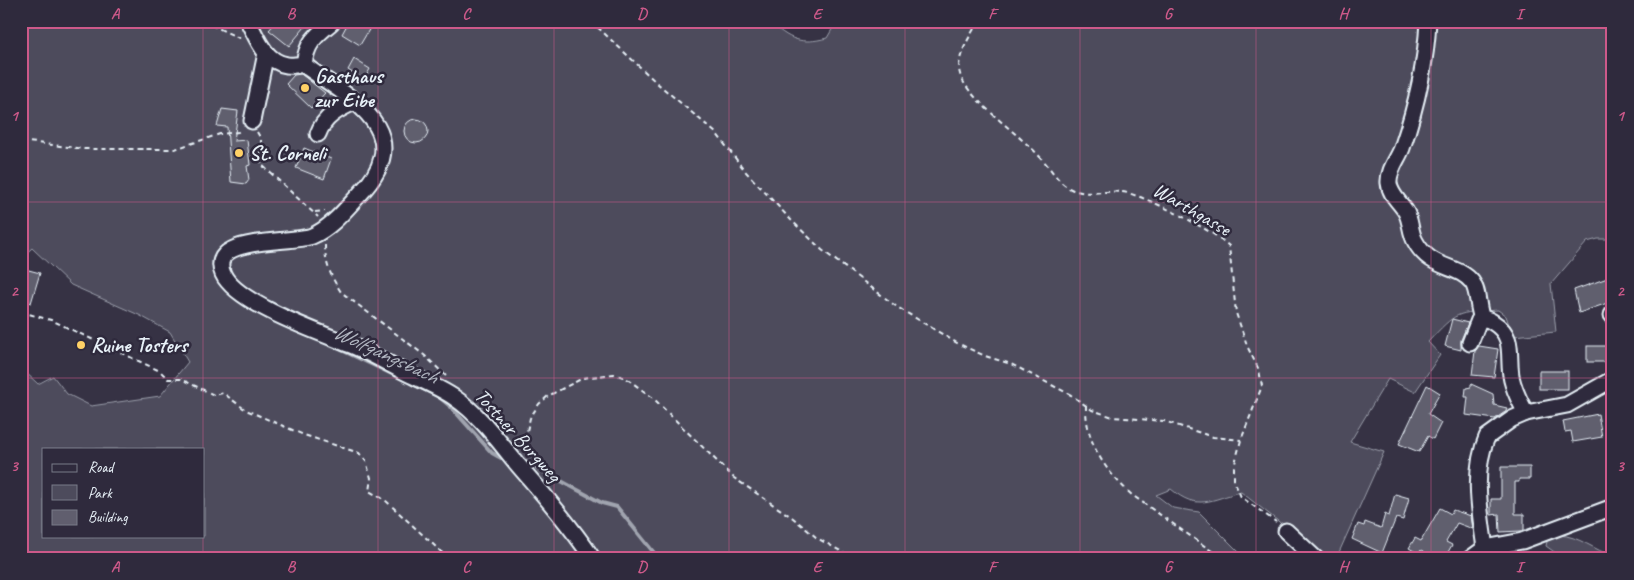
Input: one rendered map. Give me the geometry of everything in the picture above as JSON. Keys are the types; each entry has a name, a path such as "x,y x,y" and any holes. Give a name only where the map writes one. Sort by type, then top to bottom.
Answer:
{"street":[{"path":"248,21 266,53 283,64 304,64 306,49 312,37 331,23"},
{"path":"1428,21 1420,81 1402,149 1391,170 1389,186 1406,211 1414,239 1422,252 1434,262 1460,273 1473,283 1482,318"},
{"path":"252,121 266,53"},
{"name":"Tostner Burgweg","path":"304,64 370,115 379,128 383,141 383,157 377,172 364,190 328,218 312,236 247,245 228,251 222,259 222,274 230,286 247,298 311,330 350,345 456,398 487,428 574,531 593,559"},
{"path":"318,134 321,125 328,117 354,102"},
{"path":"1470,343 1479,320 1482,318"},
{"path":"1482,318 1496,324 1506,335 1511,350 1510,370 1512,384 1526,413"},
{"path":"1485,548 1479,502 1479,469 1483,445 1487,438 1526,413 1567,405 1613,379"},
{"path":"1470,559 1485,548 1522,541 1613,507"},
{"path":"1286,531 1316,559"}],"path":[{"path":"203,21 243,39"},
{"path":"591,21 657,83 716,134 746,172 790,220 858,279 934,330 985,356 1026,371 1092,410 1113,417 1164,421 1213,437 1241,440"},
{"name":"Warthgasse","path":"978,21 959,64 962,81 990,112 1042,158 1059,180 1073,190 1081,192 1122,192 1139,196 1216,236 1229,246 1236,313 1244,340 1259,370 1262,386 1241,440 1233,474 1238,493 1286,531"},
{"path":"21,141 84,150 175,149 220,134 238,132 252,121 261,139 261,164 314,213 328,218"},
{"path":"314,213 328,218"},
{"path":"328,218 325,258 332,279 341,292 424,355 446,377 456,398"},
{"path":"21,312 51,320 160,371 168,379 181,379 214,395 223,393 246,410 304,435 360,453 366,461 371,478 369,491 385,500 450,559"},
{"path":"518,465 526,429 539,404 548,396 583,378 614,374 626,378 653,398 734,478 793,518 817,538 855,559"},
{"path":"1086,405 1086,426 1106,470 1132,495 1223,559"}],"green space":[{"path":"21,21 769,21 789,37 810,41 827,38 837,21 1613,21 1613,239 1598,239 1587,242 1551,284 1556,332 1513,336 1506,316 1498,310 1465,313 1445,324 1428,342 1440,355 1415,392 1388,379 1350,442 1384,452 1336,559 1319,559 1278,521 1241,492 1205,502 1197,502 1181,496 1171,489 1156,495 1173,508 1199,512 1246,559 21,559 21,368 38,384 53,376 67,394 91,406 160,396 188,362 170,332 139,315 71,285 32,248 21,258"},
{"path":"1559,535 1580,541 1613,556 1613,559 1564,559 1546,546 1548,537"}],"building":[{"path":"277,21 310,21 289,46 269,30"},
{"path":"349,21 358,21 370,28 360,45 342,34"},
{"path":"354,59 370,69 364,80 348,70"},
{"name":"Gasthaus zur Eibe","path":"301,74 325,93 311,108 286,84 294,75"},
{"name":"St. Corneli","path":"222,109 238,111 234,141 247,140 250,165 247,166 249,180 246,184 231,182 227,127 217,126"},
{"path":"416,119 424,123 428,131 424,139 416,143 408,139 404,131 408,123"},
{"path":"304,148 331,159 324,179 296,168"},
{"path":"21,268 40,273 31,303 21,300"},
{"path":"1613,276 1613,301 1579,313 1574,290"},
{"path":"1452,319 1468,323 1461,340 1461,350 1445,346"},
{"path":"1479,346 1498,349 1494,377 1472,375 1475,351"},
{"path":"1587,346 1608,346 1608,362 1587,362"},
{"path":"1539,371 1568,371 1568,389 1539,389"},
{"path":"1471,384 1493,394 1494,405 1507,408 1505,412 1495,419 1466,415 1468,397 1465,397 1466,388 1471,387"},
{"path":"1427,385 1440,393 1428,414 1441,423 1433,439 1428,436 1419,452 1399,444"},
{"path":"1598,414 1602,437 1573,442 1571,431 1565,432 1563,421"},
{"path":"1501,467 1530,467 1530,479 1519,479 1519,482 1515,482 1515,514 1524,514 1524,530 1500,532 1499,514 1491,515 1491,499 1501,499"},
{"path":"1395,494 1409,498 1403,520 1396,518 1382,553 1352,539 1358,524 1364,526 1365,522 1381,528 1385,514 1389,516"},
{"path":"1440,508 1451,514 1453,510 1471,516 1473,529 1457,523 1446,542 1452,545 1444,559 1436,559 1421,550 1419,554 1409,548 1415,538 1421,541"}],"waterway":[{"name":"Wolfgangsbach","path":"331,345 394,375"},
{"name":"Wolfgangsbach","path":"410,383 438,396 451,407 492,453 501,458"},
{"name":"Wolfgangsbach","path":"537,468 602,503 617,507 659,559"}],"place":[{"name":"Gasthaus zur Eibe","path":"305,88"},
{"name":"St. Corneli","path":"239,153"},
{"name":"Ruine Tosters","path":"81,345"}]}
